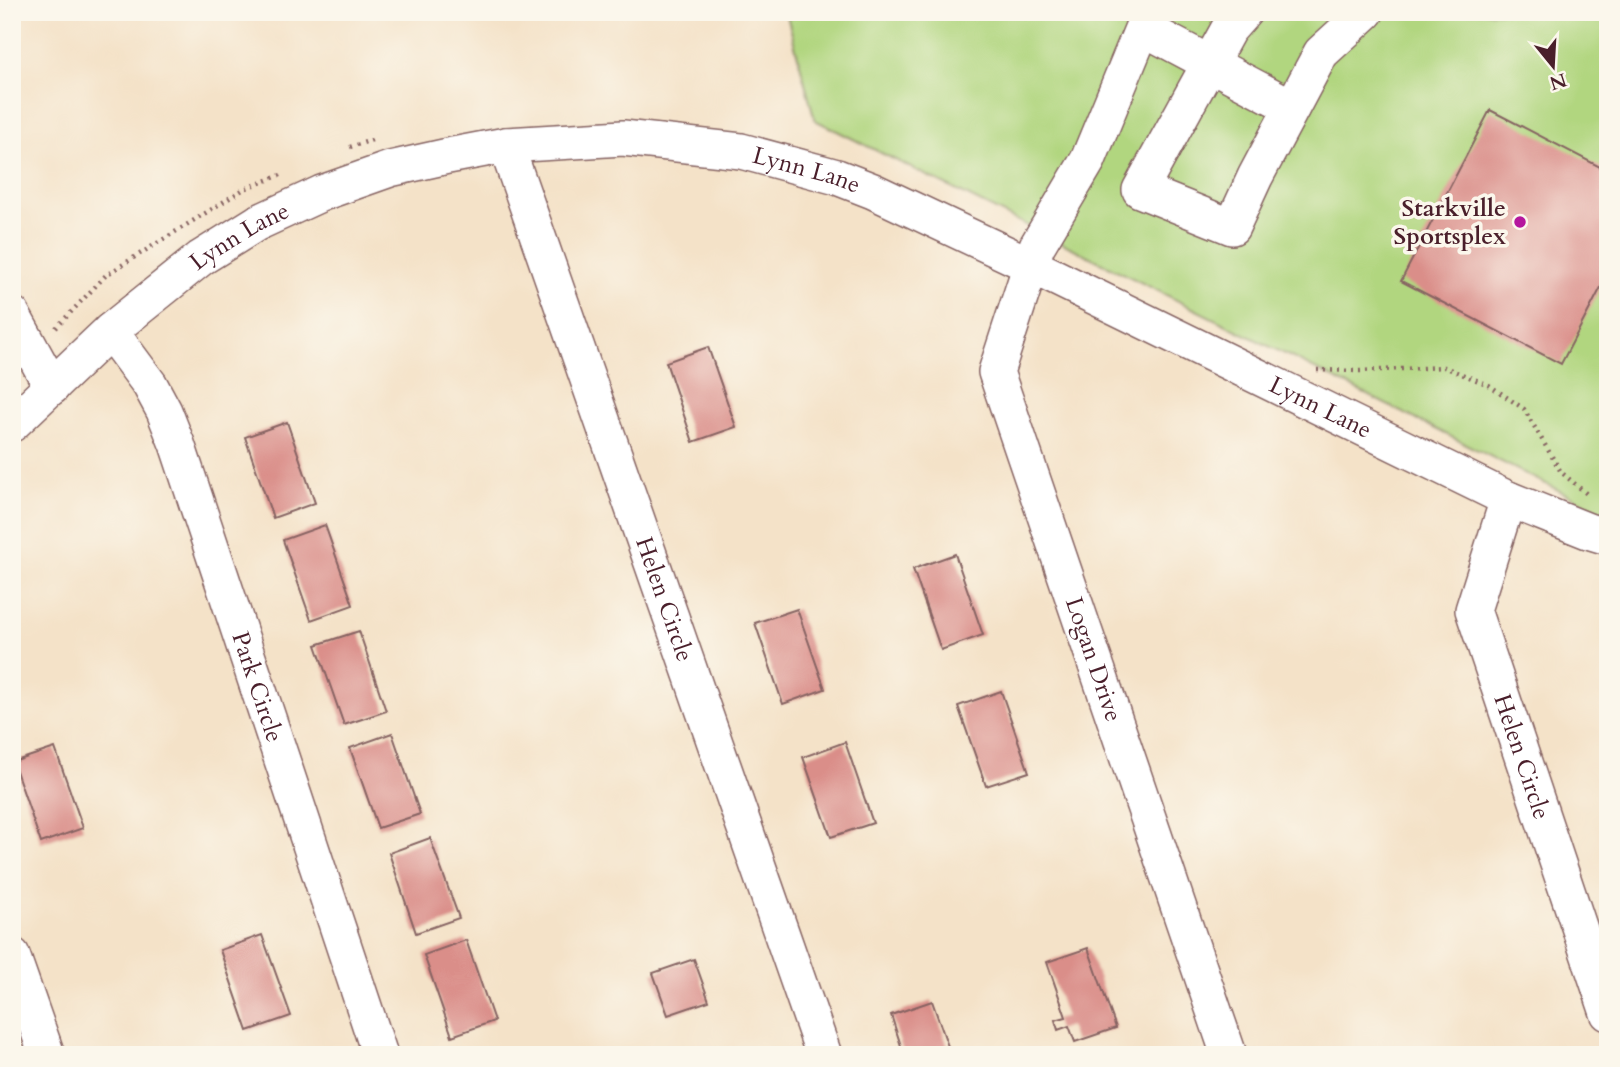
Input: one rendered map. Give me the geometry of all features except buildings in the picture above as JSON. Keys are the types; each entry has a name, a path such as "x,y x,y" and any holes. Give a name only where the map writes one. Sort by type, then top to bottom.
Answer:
{"street":[{"path":"1244,12 1228,30 1140,190 1232,227 1255,177 1321,52 1366,12"},
{"path":"1146,20 1210,62 1292,107"},
{"name":"Logan Drive","path":"1146,20 1088,160 1037,246 996,372 1228,1055"},
{"name":"Lynn Lane","path":"12,424 110,331 201,258 257,223 322,193 390,169 506,145 623,138 741,151 837,177 873,191 1508,499 1608,537"},
{"name":"Helen Circle","path":"506,145 824,1055"},
{"path":"18,329 52,387"},
{"name":"Park Circle","path":"110,331 150,385 177,444 380,1055"},
{"name":"Helen Circle","path":"1508,499 1473,610 1608,1013"},
{"path":"12,955 47,1055"}],"path":[{"path":"340,151 376,139"},
{"path":"18,329 244,189 292,170"},
{"path":"1314,370 1444,367 1489,385 1524,409 1561,472 1597,500"}],"green space":[{"path":"786,12 1608,12 1608,515 815,120"}],"place":[{"name":"Starkville Sportsplex","path":"1520,222"}]}
